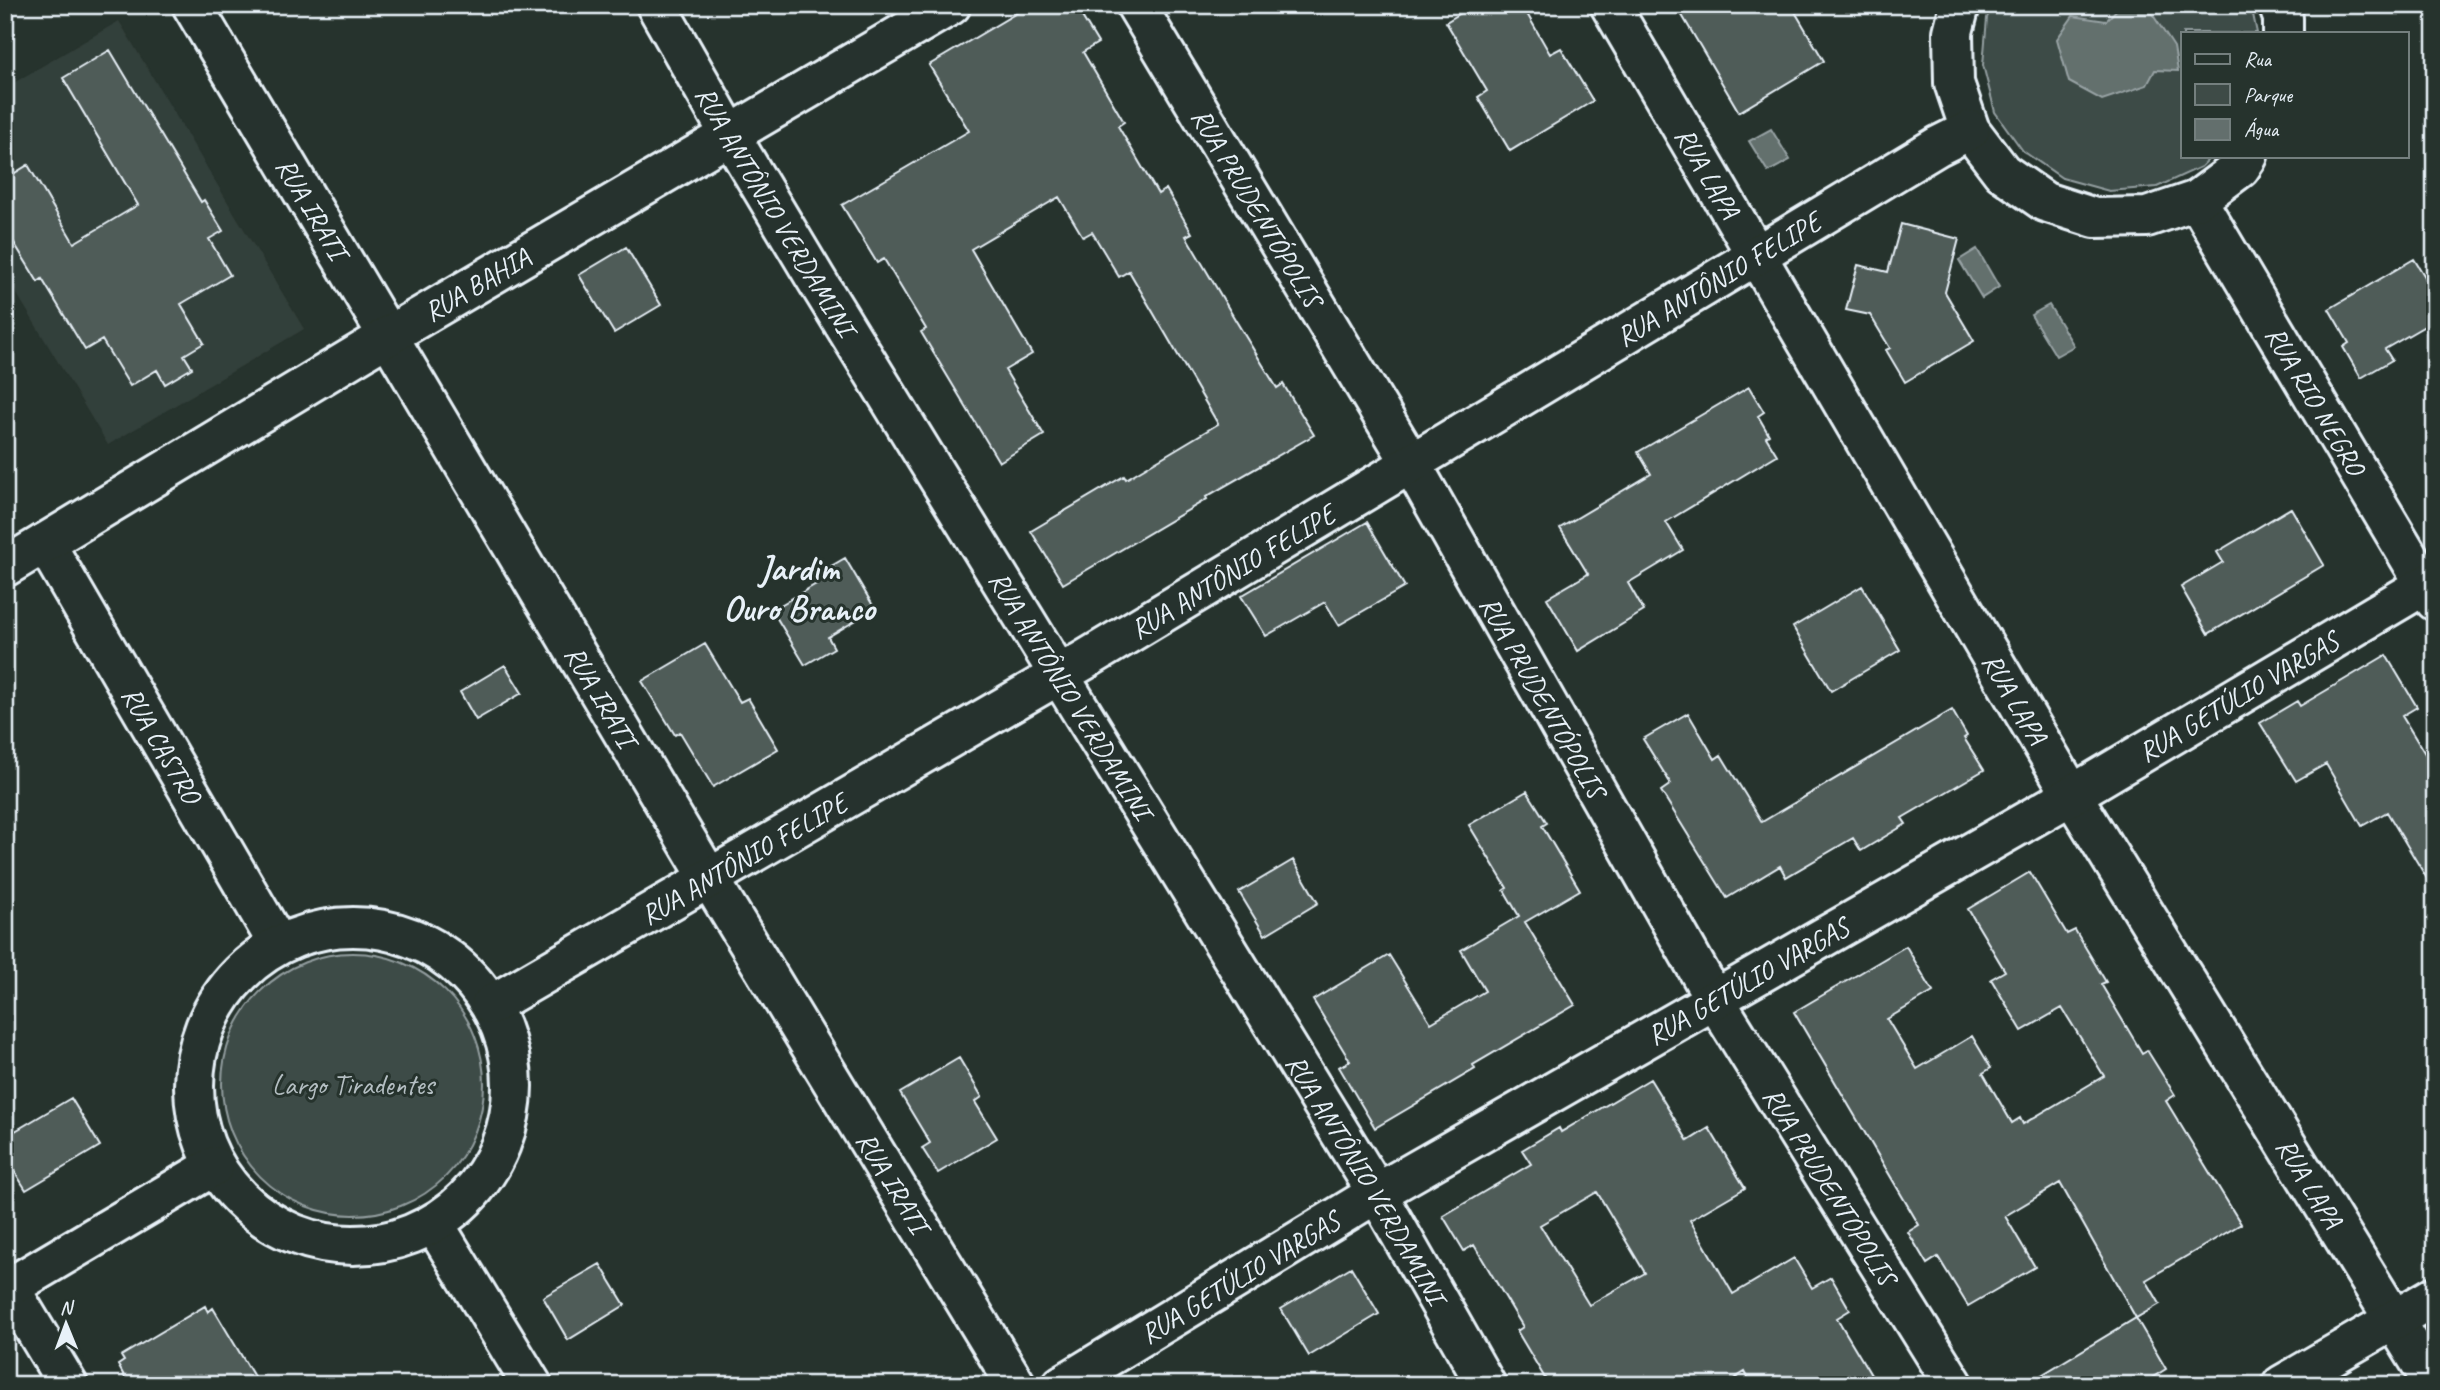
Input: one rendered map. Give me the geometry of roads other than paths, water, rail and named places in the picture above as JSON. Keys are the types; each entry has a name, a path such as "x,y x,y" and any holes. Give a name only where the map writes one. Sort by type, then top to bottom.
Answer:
{"street":[{"name":"RUA IRATI","path":"192,5 709,878 1016,1385"},
{"name":"RUA ANTÔNIO VERDAMINI","path":"656,5 730,135 1377,1194 1486,1385"},
{"name":"RUA BAHIA","path":"5,567 388,336 951,5"},
{"name":"RUA PRUDENTÓPOLIS","path":"1136,5 1410,463 1715,1000 1954,1385"},
{"name":"RUA LAPA","path":"1610,5 1754,256 2071,795 2434,1385"},
{"path":"1960,5 1952,32 1954,83 1970,130 2001,172 2045,202 2095,218 2147,217 2197,200 2240,168 2247,158"},
{"path":"2278,5 2283,18 2283,32"},
{"name":"RUA ANTÔNIO FELIPE","path":"491,1005 1059,674 1937,146 1970,130"},
{"name":"RUA RIO NEGRO","path":"2197,200 2432,588"},
{"name":"RUA CASTRO","path":"45,544 278,944"},
{"name":"RUA GETÚLIO VARGAS","path":"1062,1385 1377,1194 2432,588"},
{"path":"373,928 420,941 460,968 491,1005 509,1052 512,1101 499,1150 473,1191 434,1224 387,1241 337,1245 325,1242 288,1232 246,1205 214,1166 195,1119 193,1067 207,1018 237,975 278,944 324,929 373,928"},
{"path":"68,1385 7,1286 214,1166"},
{"path":"434,1224 532,1385"},
{"path":"2282,1385 2435,1296"}],"water":[{"path":"2121,5 2141,5 2149,9 2174,47 2178,71 2155,70 2147,85 2102,100 2069,82 2057,39 2073,16 2106,21"},
{"path":"1771,129 1790,160 1768,172 1749,141"},
{"path":"1977,249 1999,287 1982,298 1959,260"},
{"path":"2049,305 2074,346 2056,356 2031,315"}],"district":[{"name":"Jardim Ouro Branco","path":"799,588"}],"park label":[{"name":"Largo Tiradentes","path":"353,1084"}]}
